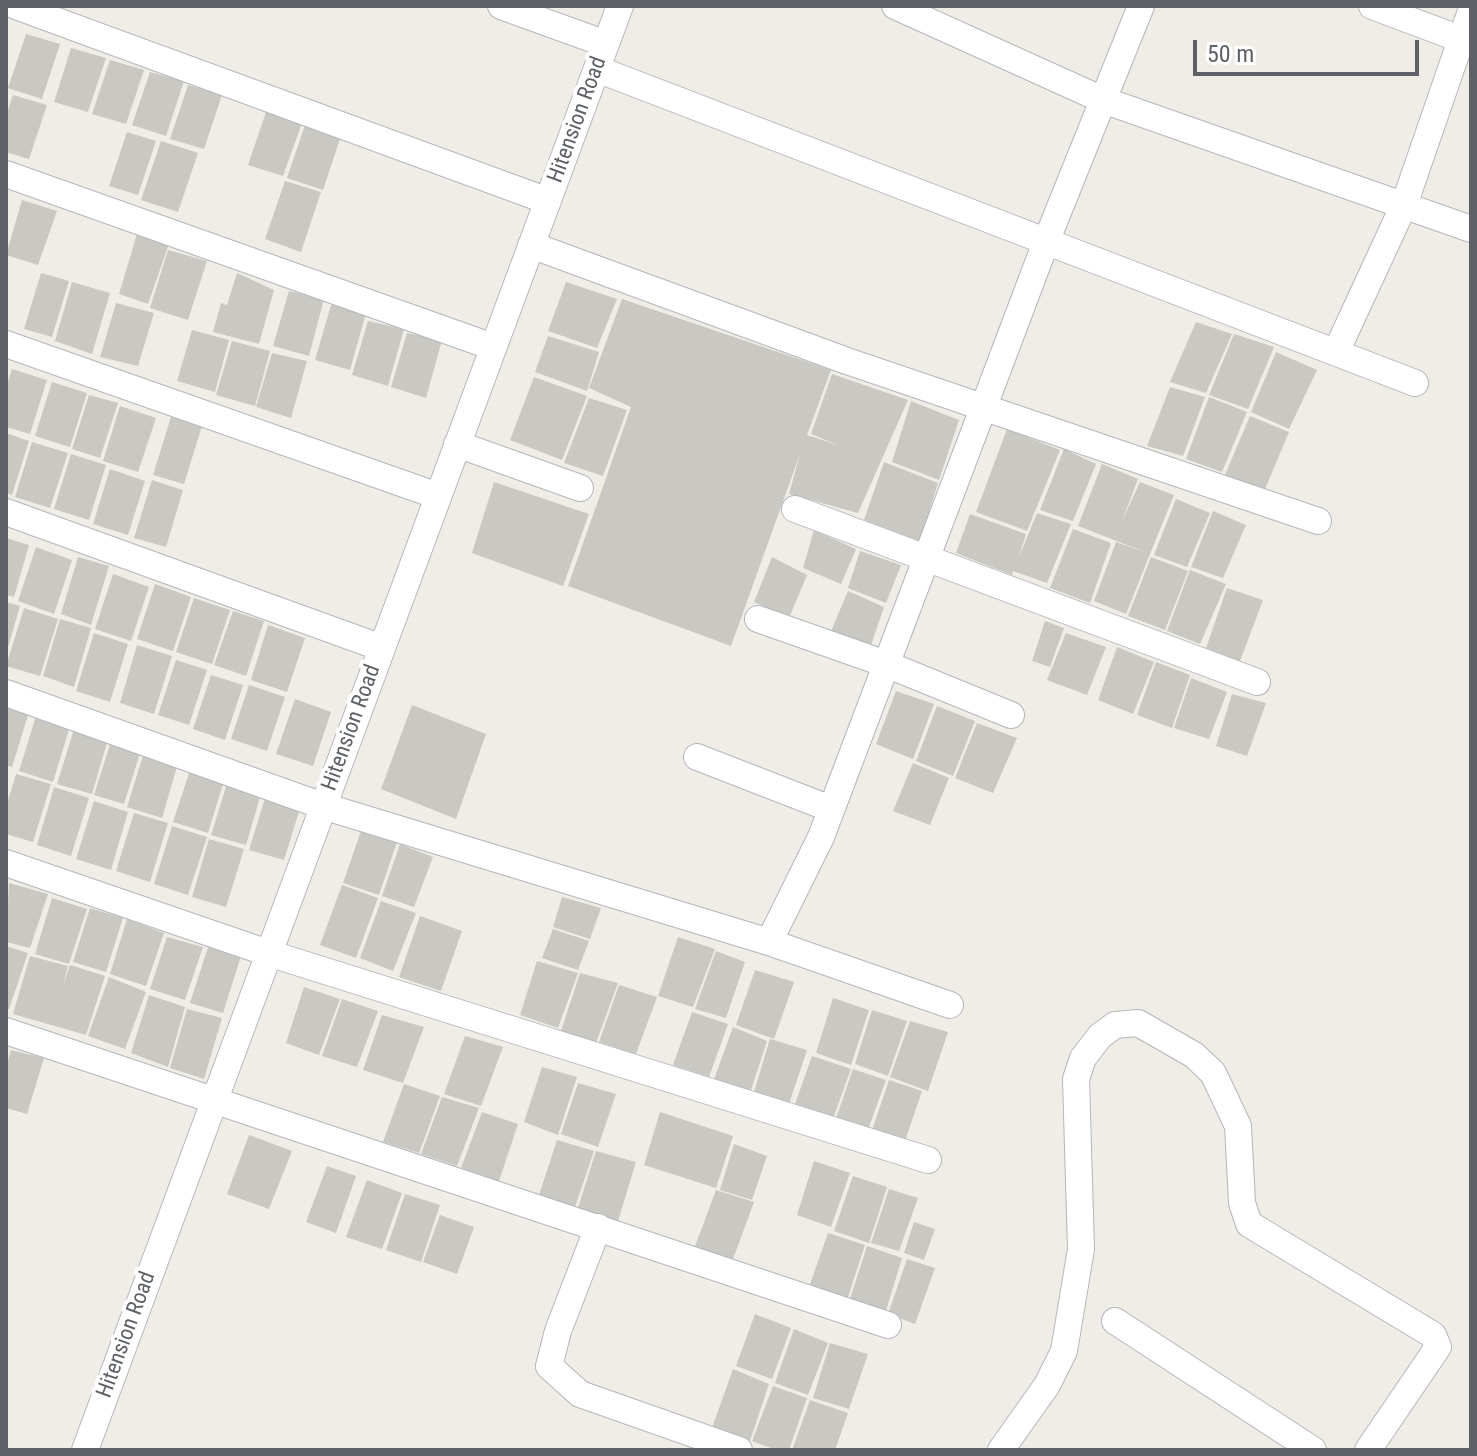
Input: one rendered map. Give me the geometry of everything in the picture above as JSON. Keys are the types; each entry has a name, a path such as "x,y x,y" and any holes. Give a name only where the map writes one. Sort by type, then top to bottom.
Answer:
{"street":[{"path":"16,6 548,201"},
{"path":"501,6 606,44"},
{"name":"Hitension Road","path":"85,1450 620,6"},
{"path":"895,6 1103,100 1471,229"},
{"path":"769,942 831,809 1046,242 1141,6"},
{"path":"1372,6 1466,41"},
{"path":"1336,352 1404,205 1466,41 1471,11"},
{"path":"597,69 1415,383"},
{"path":"6,174 493,347"},
{"path":"531,245 847,361 1318,521"},
{"path":"6,344 438,496"},
{"path":"457,444 580,488"},
{"path":"795,509 1257,682"},
{"path":"6,512 382,648"},
{"path":"758,619 886,664 1011,715"},
{"path":"6,693 323,806 769,942 950,1005"},
{"path":"697,757 831,809"},
{"path":"6,863 268,953 928,1160"},
{"path":"1001,1450 1047,1385 1064,1351 1081,1249 1076,1079 1083,1058 1100,1036 1115,1025 1138,1023 1194,1055 1213,1073 1238,1126 1242,1203 1249,1224 1433,1335 1438,1347 1368,1450"},
{"path":"6,1031 888,1325"},
{"path":"598,1227 558,1331 549,1366 580,1394 739,1450"},
{"path":"1115,1321 1313,1450"}],"building":[{"path":"26,34 60,44 42,99 8,88"},
{"path":"71,48 106,58 88,112 54,102"},
{"path":"110,60 144,70 126,124 92,114"},
{"path":"150,72 184,81 166,136 132,125"},
{"path":"188,85 222,95 204,149 170,139"},
{"path":"13,95 47,105 29,159 6,152 6,116"},
{"path":"266,112 302,123 283,176 248,165"},
{"path":"306,122 341,136 323,190 287,178"},
{"path":"127,132 156,141 138,195 109,186"},
{"path":"161,141 198,153 178,212 141,200"},
{"path":"285,181 321,192 301,252 265,239"},
{"path":"22,200 57,211 38,265 6,255"},
{"path":"137,234 169,244 148,304 119,294"},
{"path":"168,250 207,261 188,320 150,308"},
{"path":"41,273 69,281 52,337 24,329"},
{"path":"237,273 274,290 259,344 213,332 221,303 227,305"},
{"path":"72,282 110,293 92,354 55,341"},
{"path":"566,282 617,299 597,348 548,331"},
{"path":"289,291 324,299 309,356 273,346"},
{"path":"622,299 831,370 807,435 838,445 811,434 832,374 908,400 858,513 789,494 800,454 731,646 568,586 631,407 589,388"},
{"path":"116,303 154,313 138,366 100,357"},
{"path":"331,305 366,313 350,370 315,360"},
{"path":"368,321 404,329 388,386 352,375"},
{"path":"1196,322 1232,334 1206,393 1170,382"},
{"path":"192,330 229,340 215,392 177,381"},
{"path":"407,333 442,340 426,398 391,387"},
{"path":"1234,334 1274,347 1248,409 1209,395"},
{"path":"548,336 599,352 587,391 535,372"},
{"path":"232,341 270,351 255,406 216,395"},
{"path":"1276,352 1317,370 1289,429 1251,412"},
{"path":"272,353 307,361 291,418 256,407"},
{"path":"12,369 47,380 30,434 6,427 6,387"},
{"path":"534,377 587,396 562,460 510,440"},
{"path":"52,382 87,393 70,447 35,436"},
{"path":"1170,387 1205,397 1183,456 1147,446"},
{"path":"89,395 118,403 100,458 72,449"},
{"path":"1209,397 1247,412 1222,472 1186,459"},
{"path":"589,398 627,410 603,476 564,463"},
{"path":"911,401 959,420 939,480 892,462"},
{"path":"120,406 156,418 138,472 103,461"},
{"path":"1250,416 1289,432 1263,494 1224,477"},
{"path":"171,417 202,426 184,484 153,475"},
{"path":"1007,429 1060,450 1027,531 976,512"},
{"path":"6,433 29,441 12,495 6,493"},
{"path":"32,442 68,453 50,508 15,497"},
{"path":"1064,449 1096,464 1073,521 1040,510"},
{"path":"71,454 106,465 89,520 54,509"},
{"path":"884,462 938,483 920,541 864,520"},
{"path":"1102,464 1138,479 1122,521 1140,482 1174,495 1150,554 1078,526"},
{"path":"110,469 145,481 128,535 93,524"},
{"path":"152,480 183,490 166,547 134,538"},
{"path":"494,482 589,514 563,586 472,553"},
{"path":"1176,499 1210,513 1187,567 1154,555"},
{"path":"1213,511 1246,525 1223,578 1191,567"},
{"path":"1037,513 1071,524 1047,583 1013,571 1012,575 956,553 970,514 1026,534 1019,557"},
{"path":"1073,529 1111,543 1090,603 1050,588"},
{"path":"814,530 856,549 841,584 803,568"},
{"path":"6,538 29,545 14,597 6,595"},
{"path":"1116,542 1150,554 1126,614 1094,601"},
{"path":"36,547 72,560 54,614 18,601"},
{"path":"860,551 901,565 886,603 848,588"},
{"path":"78,557 109,566 91,625 61,614"},
{"path":"772,557 807,575 789,618 754,602"},
{"path":"1151,557 1188,571 1165,630 1128,616"},
{"path":"1190,570 1226,584 1200,644 1167,631"},
{"path":"113,574 149,587 131,641 95,629"},
{"path":"155,584 191,597 173,651 137,639"},
{"path":"1227,588 1263,600 1240,661 1206,648"},
{"path":"848,591 884,607 870,648 831,631"},
{"path":"194,598 230,610 212,664 176,652"},
{"path":"6,602 20,606 7,651 6,651"},
{"path":"24,608 58,619 40,676 6,666"},
{"path":"233,611 264,621 246,676 214,665"},
{"path":"60,619 91,628 74,687 43,676"},
{"path":"1045,621 1064,628 1050,667 1032,661"},
{"path":"268,625 305,638 287,692 251,680"},
{"path":"94,633 128,644 110,702 76,691"},
{"path":"1066,633 1106,647 1087,695 1047,680"},
{"path":"137,645 172,656 154,714 120,703"},
{"path":"1117,647 1154,662 1133,714 1098,700"},
{"path":"176,660 207,670 189,725 158,715"},
{"path":"1156,662 1190,675 1172,728 1137,715"},
{"path":"211,675 243,685 225,740 193,729"},
{"path":"1191,678 1227,692 1209,739 1174,728"},
{"path":"249,685 285,697 267,751 231,739"},
{"path":"896,691 934,704 913,759 876,744"},
{"path":"1232,694 1266,703 1247,756 1216,746"},
{"path":"295,699 331,712 313,766 276,754"},
{"path":"6,702 30,709 12,767 6,765"},
{"path":"412,705 486,734 456,819 381,789"},
{"path":"937,706 975,721 953,776 916,761"},
{"path":"37,713 71,723 53,782 19,771"},
{"path":"977,723 1017,738 993,793 955,778"},
{"path":"75,726 109,736 92,794 57,784"},
{"path":"112,738 142,747 124,804 94,795"},
{"path":"145,749 179,760 162,818 127,807"},
{"path":"913,763 949,778 930,825 893,811"},
{"path":"192,764 226,774 208,833 173,822"},
{"path":"16,774 51,784 33,842 6,834 6,807"},
{"path":"229,777 263,787 246,845 211,835"},
{"path":"54,787 89,798 71,856 37,845"},
{"path":"267,792 302,802 284,860 249,850"},
{"path":"94,801 128,812 111,870 76,859"},
{"path":"134,813 168,823 150,882 116,871"},
{"path":"172,826 207,837 188,895 154,884"},
{"path":"361,831 397,842 379,895 343,883"},
{"path":"209,839 244,849 226,907 192,897"},
{"path":"400,844 433,857 414,907 382,896"},
{"path":"9,883 48,894 30,948 6,942"},
{"path":"342,885 378,898 356,958 320,945"},
{"path":"562,897 601,908 590,939 553,927"},
{"path":"52,898 87,909 69,964 35,954"},
{"path":"381,901 416,913 393,971 360,958"},
{"path":"90,908 123,918 106,972 73,962"},
{"path":"420,916 462,931 441,991 399,977"},
{"path":"127,919 164,933 146,986 110,974"},
{"path":"553,929 589,941 578,970 542,958"},
{"path":"167,937 203,947 185,1000 150,989"},
{"path":"678,937 715,949 693,1007 658,996"},
{"path":"6,946 28,953 9,1009 6,1008"},
{"path":"208,947 241,956 223,1013 190,1003"},
{"path":"716,951 745,962 726,1018 695,1009"},
{"path":"30,956 68,966 63,986 70,965 105,976 86,1035 13,1014"},
{"path":"537,961 578,973 558,1028 520,1015"},
{"path":"755,970 794,982 774,1039 736,1025"},
{"path":"580,973 618,983 596,1043 561,1031"},
{"path":"109,977 146,992 125,1049 88,1036"},
{"path":"619,985 657,997 636,1054 599,1042"},
{"path":"304,987 340,999 319,1055 286,1043"},
{"path":"149,995 185,1007 168,1067 131,1053"},
{"path":"833,998 869,1010 851,1065 816,1053"},
{"path":"342,999 378,1011 357,1067 322,1056"},
{"path":"187,1009 222,1018 204,1079 170,1068"},
{"path":"872,1010 907,1021 888,1076 855,1064"},
{"path":"692,1012 728,1024 709,1077 673,1065"},
{"path":"382,1015 424,1027 403,1083 363,1070"},
{"path":"910,1021 948,1032 928,1091 890,1077"},
{"path":"733,1027 767,1041 750,1093 713,1082"},
{"path":"465,1036 503,1047 481,1106 444,1094"},
{"path":"770,1039 807,1050 788,1107 753,1095"},
{"path":"11,1050 44,1058 27,1114 6,1108 6,1068"},
{"path":"812,1056 851,1069 831,1124 793,1110"},
{"path":"542,1067 577,1077 558,1135 524,1122"},
{"path":"853,1069 886,1080 866,1135 834,1124"},
{"path":"889,1080 922,1091 903,1147 870,1136"},
{"path":"578,1083 616,1094 598,1147 561,1134"},
{"path":"404,1084 440,1096 419,1153 383,1142"},
{"path":"442,1097 479,1108 457,1166 421,1154"},
{"path":"482,1112 518,1124 499,1181 461,1168"},
{"path":"660,1112 733,1136 716,1188 644,1165"},
{"path":"249,1135 292,1151 269,1209 227,1194"},
{"path":"557,1140 594,1151 575,1207 539,1195"},
{"path":"734,1144 767,1156 752,1200 720,1190"},
{"path":"596,1151 636,1162 618,1221 578,1208"},
{"path":"814,1161 850,1173 831,1227 797,1215"},
{"path":"327,1166 356,1176 336,1233 306,1222"},
{"path":"853,1176 887,1187 869,1243 834,1231"},
{"path":"367,1180 402,1193 382,1249 346,1237"},
{"path":"889,1189 918,1198 899,1251 871,1243"},
{"path":"716,1190 754,1202 732,1262 694,1249"},
{"path":"405,1194 440,1205 421,1262 386,1250"},
{"path":"440,1215 474,1227 457,1274 423,1262"},
{"path":"914,1222 935,1229 924,1260 904,1253"},
{"path":"828,1233 865,1245 847,1300 809,1287"},
{"path":"867,1246 902,1258 885,1314 849,1302"},
{"path":"907,1259 935,1268 915,1324 888,1314"},
{"path":"755,1314 791,1328 772,1379 736,1366"},
{"path":"794,1329 828,1343 808,1395 775,1383"},
{"path":"830,1343 868,1354 849,1409 813,1398"},
{"path":"733,1369 769,1384 750,1441 712,1428"},
{"path":"773,1386 807,1398 789,1450 776,1450 752,1441"},
{"path":"810,1400 848,1413 835,1450 792,1450"}]}
